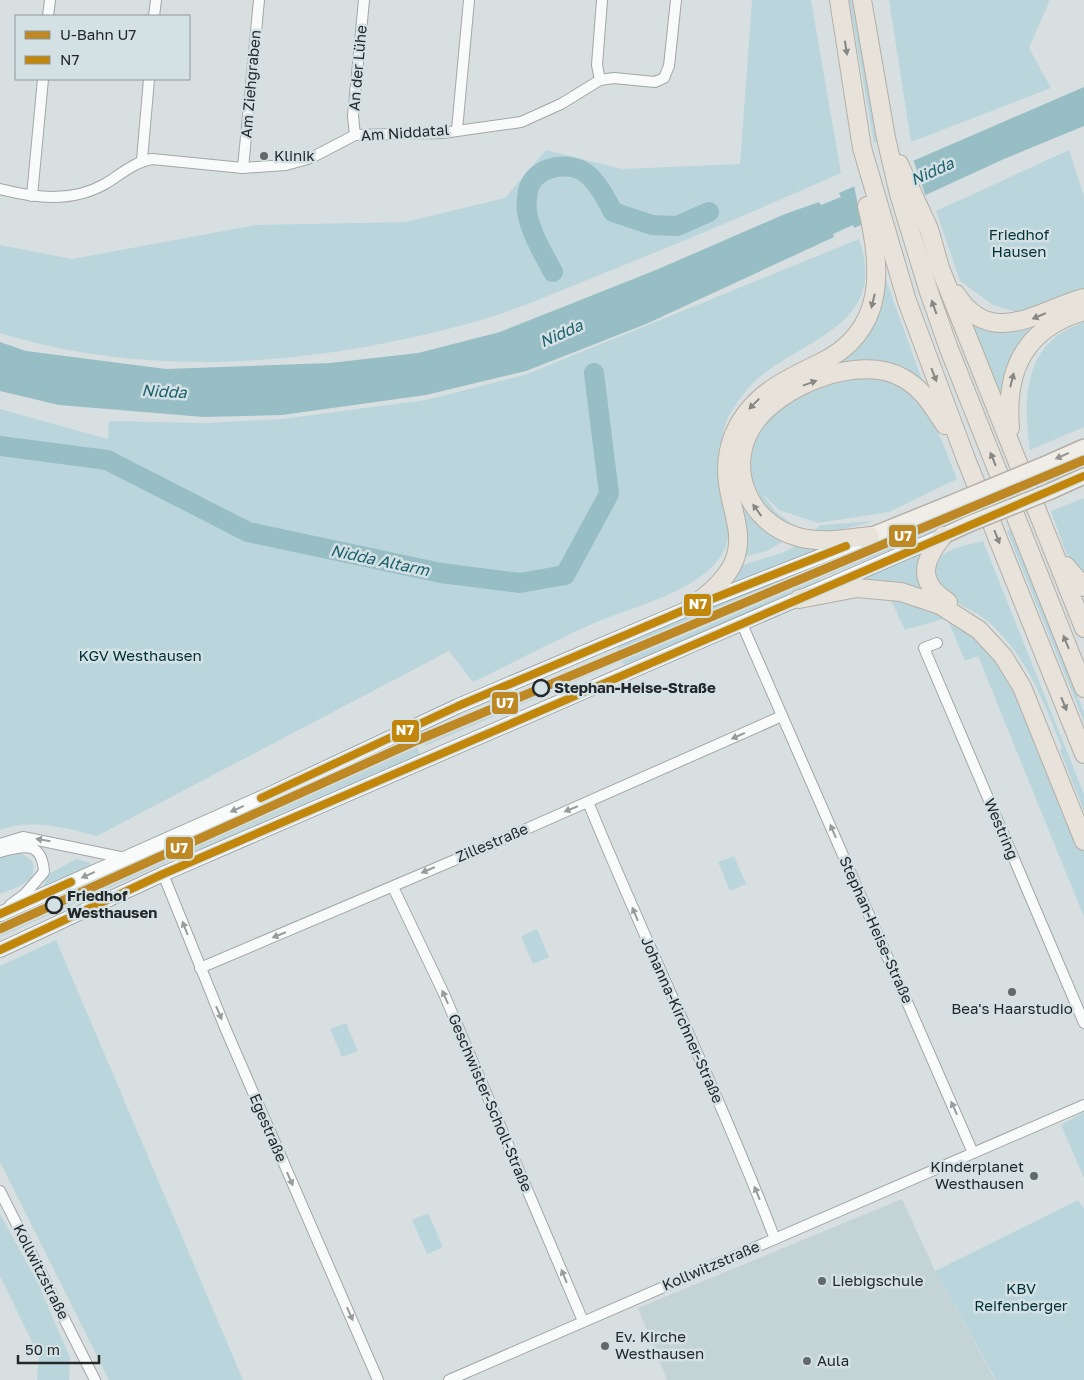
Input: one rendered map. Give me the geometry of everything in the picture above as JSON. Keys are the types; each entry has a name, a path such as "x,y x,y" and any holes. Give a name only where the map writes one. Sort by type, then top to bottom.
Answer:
{"highway":[{"path":"839,0 862,148 862,187 883,249 1084,754"},
{"path":"862,0 886,138 911,237 950,349 1084,688"},
{"path":"886,138 913,192 928,229 940,268 1084,628"},
{"path":"689,608 710,594 720,584 735,558 738,542 738,521 728,471 729,451 740,422 756,402 775,385 833,356 854,338 862,327 874,300 877,271 883,249"},
{"path":"940,268 966,307 980,317 998,323 1022,322 1084,298"},
{"path":"1012,446 1009,396 1013,375 1020,356 1028,345 1048,328 1084,311"},
{"path":"870,536 815,540 796,537 776,529 755,509 746,494 742,480 741,462 744,444 752,427 764,412 784,396 802,386 835,374 868,369 887,371 901,377 923,393 966,459"},
{"path":"1048,535 1071,574 1084,587"},
{"path":"944,536 933,549 926,565 929,586 934,592 983,626 1001,645 1018,668 1034,700 1084,826"},
{"path":"799,600 857,588 901,592 940,605 979,630 1003,656 1022,686 1084,841"}],"main road":[{"path":"0,913 266,796 458,706 689,608 959,500 1084,447"},
{"path":"0,950 163,874 799,600 969,524 1084,476"}],"street":[{"path":"48,15 50,0"},
{"path":"154,15 156,0"},
{"name":"Am Ziehgraben","path":"243,168 259,0"},
{"name":"An der Lühe","path":"355,135 353,116 364,0"},
{"path":"457,130 469,0"},
{"path":"600,80 597,65 602,0"},
{"name":"Am Niddatal","path":"142,160 152,158 243,168 286,165 311,158 355,135 419,134 521,122 554,108 600,80 614,78 655,82 664,78 669,66 676,0"},
{"path":"32,196 43,80"},
{"path":"0,189 32,196 56,198 75,195 103,185 142,160 149,80"},
{"name":"Stephan-Heise-Straße","path":"742,624 973,1153"},
{"name":"Westring","path":"937,642 924,648 1084,1023"},
{"name":"Zillestraße","path":"200,968 393,887 782,716"},
{"name":"Johanna-Kirchner-Straße","path":"588,802 655,961 719,1102 775,1239"},
{"path":"0,844 23,837 125,858"},
{"path":"0,852 21,846 31,848 39,853 43,861 44,872 24,894 0,913"},
{"name":"Egestraße","path":"163,874 200,968 378,1380"},
{"name":"Geschwister-Scholl-Straße","path":"393,887 444,994 583,1320"},
{"path":"973,1153 1084,1105"},
{"name":"Kollwitzstraße","path":"449,1380 583,1320 973,1153"},
{"name":"Kollwitzstraße","path":"0,1191 95,1380"}],"shaded area":[{"path":"1084,455 1084,470 1048,485 1043,473"},
{"path":"962,507 966,519 678,637 425,746 421,736 601,657"},
{"path":"413,738 418,749 176,858 172,849"},
{"path":"165,850 170,861 0,937 0,926"},
{"name":"Liebigschule","path":"902,1199 935,1271 995,1380 667,1380 638,1308"}],"green space":[{"path":"752,0 811,0 841,173 692,237 509,311 420,336 360,348 300,356 239,361 179,362 118,357 59,348 0,333 0,245 72,259 256,225 406,222 505,198 546,150 622,169 740,164"},
{"path":"849,0 852,0 877,142 874,143"},
{"path":"889,0 1050,0 1029,48 1051,88 911,142"},
{"name":"Friedhof Hausen","path":"1069,150 1084,196 1084,290 1020,313 993,305 960,281 936,211"},
{"name":"KGV Westhausen","path":"859,239 865,271 861,297 847,317 828,333 760,377 742,396 725,425 722,445 729,514 726,546 719,559 693,582 660,598 592,624 473,682 449,651 97,836 61,827 36,825 12,826 0,830 0,409 108,439 109,421 204,423 282,419 426,400 527,374"},
{"path":"881,266 925,388 897,369 861,364 834,368 807,377 782,391 761,409 745,431 737,455 737,482 744,501 755,517 778,535 787,539 767,551 740,558 743,524 733,459 735,442 743,425 762,401 784,385 828,363 848,350 864,332 876,305"},
{"path":"968,316 1049,321 1004,403"},
{"path":"1084,322 1084,427 1030,450 1027,407 1030,378 1035,364 1051,341 1066,330"},
{"path":"856,378 880,378 896,383 921,404 938,433 957,479 889,512 818,523 779,510 762,493 775,511 797,528 789,525 769,512 755,493 751,462 755,442 765,425 796,398 835,382"},
{"path":"1084,498 1084,577 1066,553 1051,511"},
{"path":"875,521 828,533 809,534 821,525"},
{"path":"905,530 619,650 617,646 636,635"},
{"path":"1011,530 1084,712 1084,722 1007,531"},
{"path":"983,541 1084,794 1084,811 1060,750 1062,748 1040,695 1023,662 1000,633 985,619 947,596 936,584 934,568 943,555 958,548"},
{"path":"799,544 829,545 727,589 739,566 782,553"},
{"path":"929,549 928,591 899,585 859,583 858,579"},
{"path":"820,579 821,581 807,588 624,665 622,661"},
{"path":"889,596 958,620 1014,679 1084,847 1084,917 978,656 965,661 947,618 905,630"},
{"path":"405,737 407,741 172,849 170,843"},
{"path":"418,749 420,754 269,818 184,859 182,856"},
{"path":"21,853 32,861 33,874 25,883 0,894 0,857"},
{"path":"734,856 746,884 730,891 718,862"},
{"path":"76,859 91,863 90,866 44,886 47,875"},
{"path":"537,929 549,957 533,964 521,936"},
{"path":"56,940 243,1380 109,1380 0,1162 0,966"},
{"path":"346,1023 358,1051 342,1057 330,1029"},
{"path":"1084,1112 1084,1178 1061,1125"},
{"name":"KBV Reifenberger","path":"1078,1200 1084,1209 1084,1380 996,1380 935,1271"},
{"path":"428,1213 443,1247 427,1254 412,1220"},
{"path":"0,1214 38,1283 70,1358 69,1380 37,1380 39,1356 0,1276"}],"water":[{"name":"Nidda","path":"1084,87 1084,126 1004,159 854,228 853,225 833,234 834,237 646,324 526,371 426,395 282,415 204,417 59,405 0,391 0,342 26,351 166,369 330,363 418,353 500,332 656,270 785,214 819,202 821,205 841,197 839,193"}],"pier":[{"path":"913,159 926,197 862,227 854,185"}],"waterway":[{"name":"Nidda Altarm","path":"553,272 534,236 527,209 527,195 530,185 534,178 548,169 564,166 580,170 595,182 613,212 652,225 677,226 709,212"},
{"name":"Nidda Altarm","path":"0,446 107,460 248,532 441,573 520,583 565,575 609,494 594,373"}],"metro line":[{"name":"U7","path":"0,929 418,740 1084,460"}],"transit line":[{"name":"N7","path":"0,950 163,874 1084,476"},
{"name":"N7","path":"261,798 458,706 689,608 846,546"},
{"name":"N7","path":"0,914 71,882"}],"place":[{"name":"Klinik","path":"264,156"},
{"name":"Stephan-Heise-Straße","path":"541,688"},
{"name":"Friedhof Westhausen","path":"54,905"},
{"name":"Bea's Haarstudio","path":"1012,992"},
{"name":"Kinderplanet Westhausen","path":"1034,1176"},
{"name":"Liebigschule","path":"822,1281"},
{"name":"Ev. Kirche Westhausen","path":"605,1346"},
{"name":"Aula","path":"807,1361"}]}
